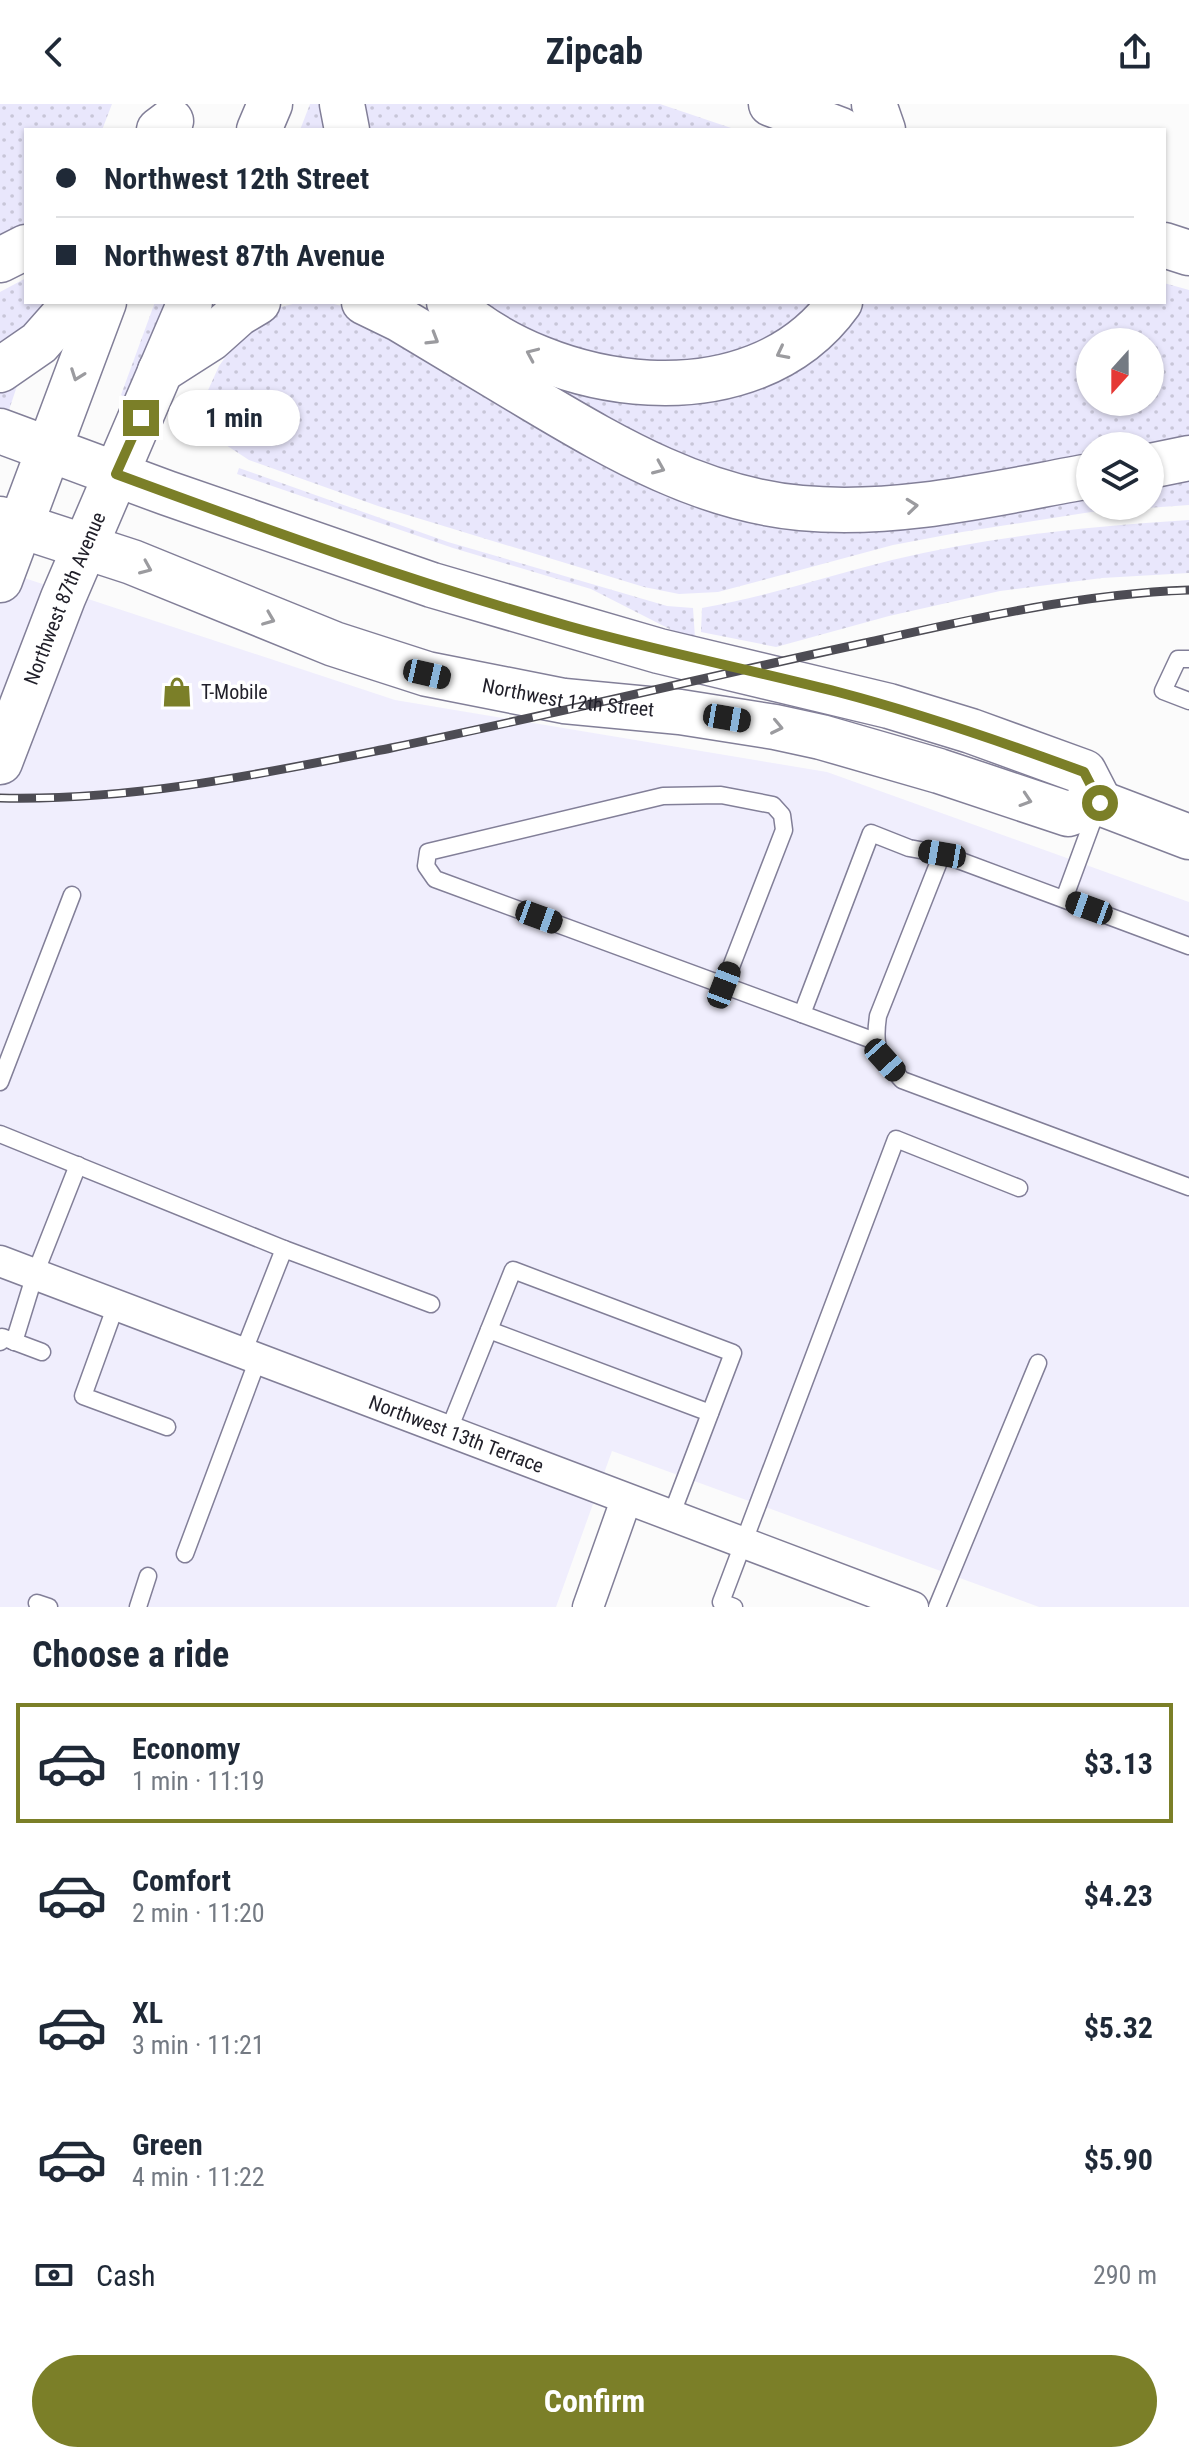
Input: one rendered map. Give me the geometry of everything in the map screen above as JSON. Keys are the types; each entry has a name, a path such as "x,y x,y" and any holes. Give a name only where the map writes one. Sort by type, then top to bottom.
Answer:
{"main road":[{"path":"260,128 270,104"},
{"path":"342,104 347,128"},
{"path":"771,104 832,127"},
{"path":"874,104 882,128"},
{"path":"1166,246 1189,253"},
{"path":"0,260 24,248"},
{"path":"0,370 39,343 62,317 89,304"},
{"path":"0,580 11,522 49,450 103,304"},
{"name":"Northwest 87th Avenue","path":"0,762 85,546 189,304"},
{"path":"160,371 210,339 238,314 255,304"},
{"path":"368,304 399,319 626,454 705,488 738,498 803,508 868,510 934,503 1076,478"},
{"path":"452,304 508,343 567,368 625,382 681,383 735,374 790,350 828,319 839,304"},
{"path":"0,431 386,570 508,608 659,651 837,692 971,731 1084,772 1100,803 1189,837"},
{"path":"1164,463 1189,458"},
{"name":"Northwest 12th Street","path":"11,522 140,565 334,644 427,674 564,701 680,712 821,737 939,771 1068,814 1100,803"}],"street":[{"name":"Northwest 13th Terrace","path":"0,1261 671,1516 882,1602 913,1607"},
{"path":"588,1607 626,1500"}],"lane":[{"path":"1189,659 1178,659 1163,691 1189,701"},
{"path":"724,985 784,830 782,815 773,805 721,795 663,796 428,852 426,866 435,879 875,1041"},
{"path":"1064,899 1100,803"},
{"path":"802,1014 871,833 909,848 942,854 1189,946"},
{"path":"942,854 878,1016 875,1041 885,1060 902,1080 1189,1187"},
{"path":"0,1082 72,895"},
{"path":"0,1134 284,1249 431,1304"},
{"path":"734,1607 721,1602 896,1139 1019,1188"},
{"path":"42,1352 4,1339 35,1274 78,1165"},
{"path":"185,1554 284,1249"},
{"path":"448,1432 513,1270 630,1314 733,1353 671,1516"},
{"path":"116,1305 83,1396 167,1427"},
{"path":"489,1330 710,1413"},
{"path":"937,1607 1038,1363"},
{"path":"138,1607 148,1576"}],"shaded area":[{"path":"0,104 112,104 103,128 24,128 24,235 0,249"},
{"path":"310,104 325,104 329,128 301,128"},
{"path":"356,104 660,104 731,128 360,128"},
{"path":"24,279 24,304 43,304 30,321 0,345 0,292"},
{"path":"1166,284 1189,290 1189,448 1164,447 1164,432 1076,432 1076,468 915,495 744,483 561,401 568,384 623,395 855,304 1166,304"},
{"path":"154,304 166,304 127,398 121,395"},
{"path":"292,304 334,304 351,308 690,497 1076,493 1076,514 893,545 718,592 679,594 644,587 378,506 249,460 209,434 199,421 200,408 219,366 235,344 269,321 266,311"},
{"path":"476,304 821,304 736,360 598,361"},
{"path":"17,386 8,413 0,411 0,393"},
{"path":"239,468 448,542 667,606 693,608 695,638 701,645 591,589 453,548 237,474"},
{"path":"1189,476 1189,505 1164,507 1164,480"},
{"path":"1189,520 1189,573 1102,578 1000,591 889,616 776,647 701,632 702,608 892,560 1039,534"},
{"path":"0,570 395,700 827,772 1189,902 1189,1607 1039,1607 612,1451 556,1607 0,1607"}],"railway":[{"path":"0,798 99,795 245,776 450,735 986,617 1066,602 1189,590"}],"place":[{"name":"T-Mobile","path":"177,692"}],"route":[{"path":"141,418 116,474 386,570 567,626 707,663 837,692 971,731 1084,772 1100,803"}]}
